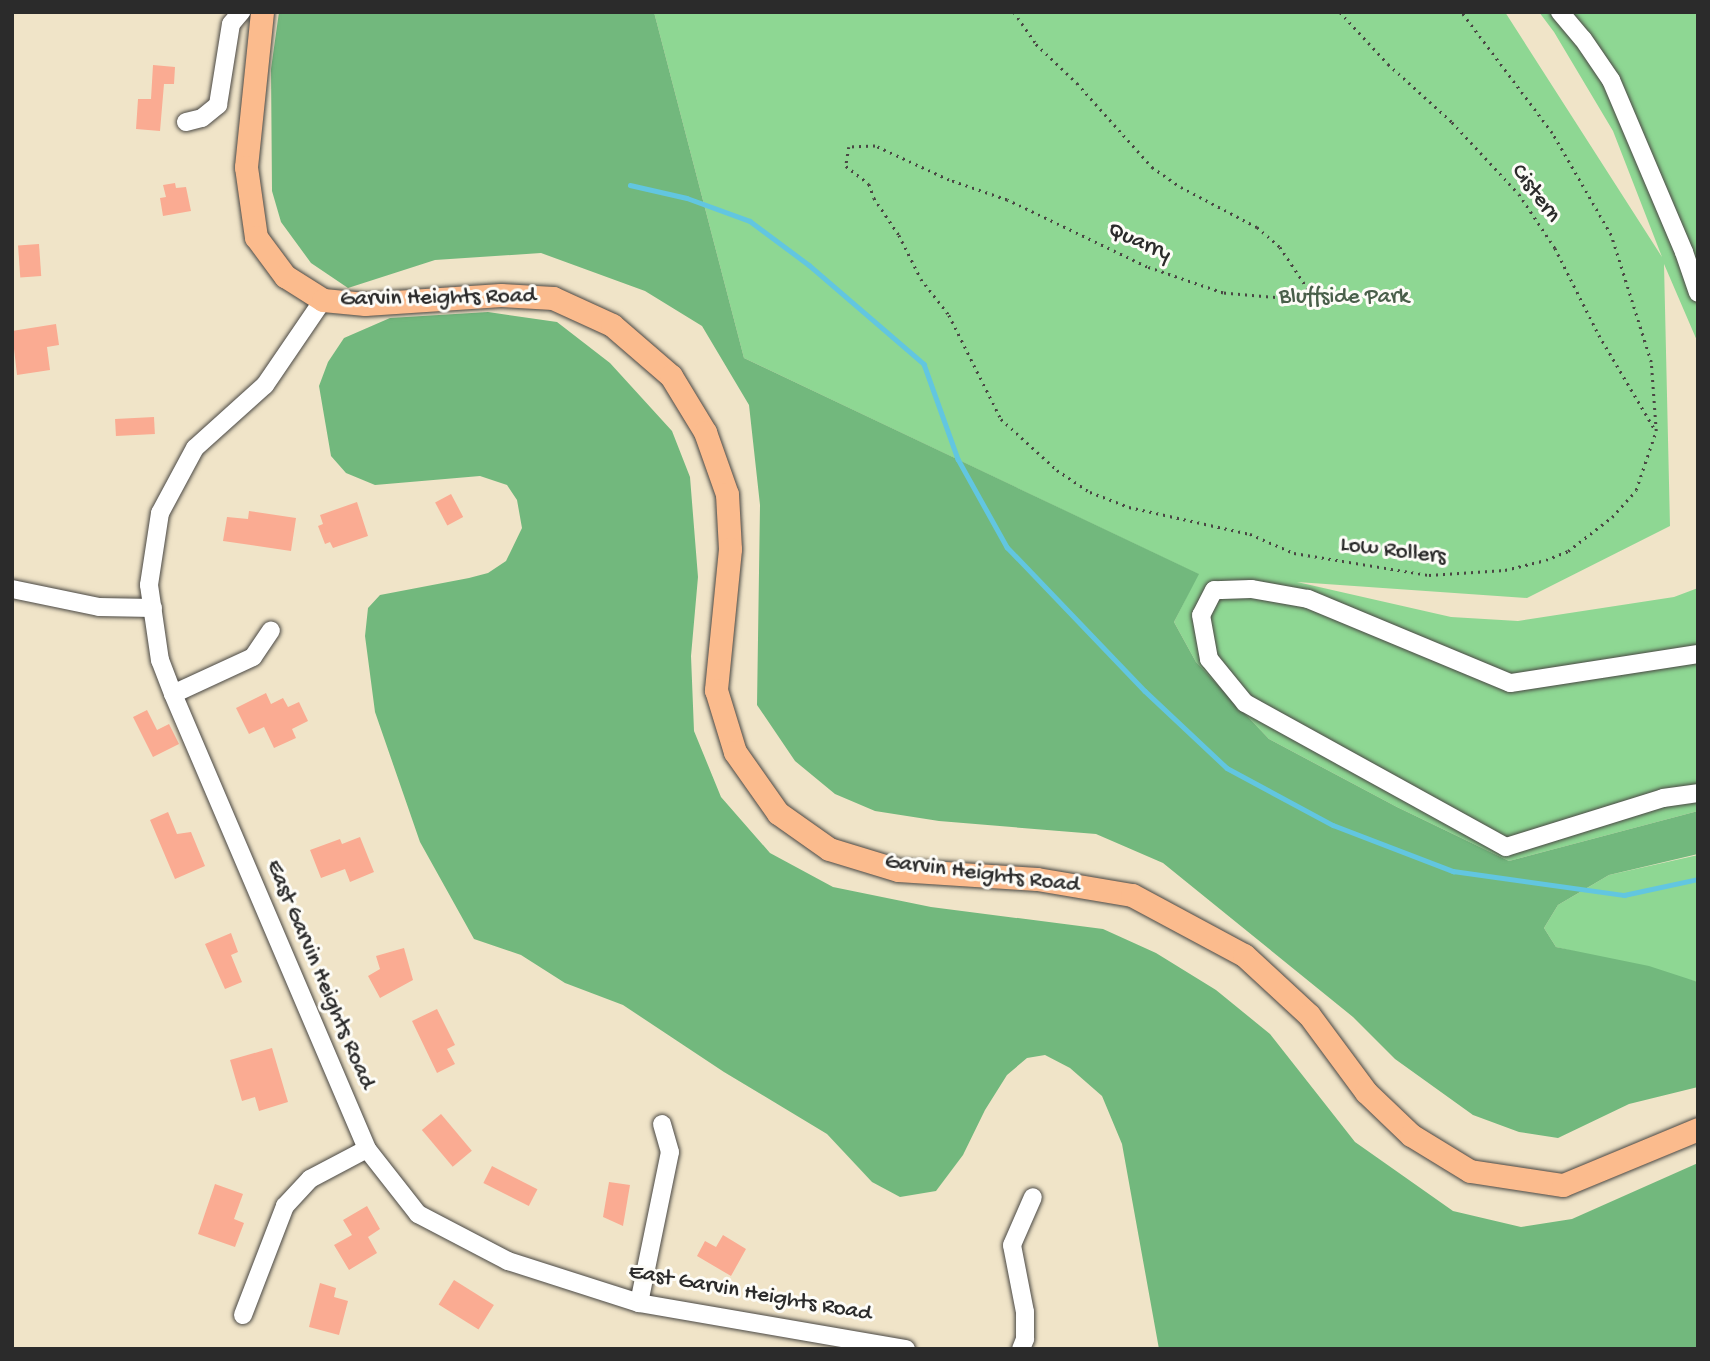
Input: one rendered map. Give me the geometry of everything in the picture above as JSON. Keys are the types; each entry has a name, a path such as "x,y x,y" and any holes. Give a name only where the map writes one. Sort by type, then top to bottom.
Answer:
{"main road":[{"name":"Garvin Heights Road","path":"262,12 246,167 256,237 285,276 323,300 365,304 501,295 553,298 612,325 671,376 705,432 727,494 730,549 716,690 735,752 778,813 829,849 898,870 1037,879 1132,895 1244,955 1310,1015 1366,1092 1411,1135 1470,1171 1563,1185 1698,1129"}],"street":[{"path":"186,122 202,118 218,105 231,24 241,12"},
{"path":"1560,12 1583,38 1611,80 1684,252 1698,293"},
{"name":"East Garvin Heights Road","path":"323,300 265,385 195,448 160,513 149,585 160,660 173,694 367,1149 418,1214 508,1261 639,1303 906,1349"},
{"path":"12,589 99,607 153,608"},
{"path":"1698,654 1510,683 1308,600 1251,589 1214,590 1201,615 1209,659 1245,703 1507,847 1663,798 1698,793"},
{"path":"173,694 253,657 271,630"},
{"path":"639,1303 670,1152 662,1124"},
{"path":"243,1315 285,1206 310,1179 367,1149"},
{"path":"1021,1349 1025,1339 1025,1312 1012,1245 1032,1197"}],"path":[{"name":"Quarry","path":"1001,419 949,315 922,279 900,235 873,198 869,184 845,166 849,147 875,146 949,180 1007,200 1053,224 1110,246 1147,267 1223,293 1282,298 1320,307 1280,247 1257,228 1181,187 1152,167 1077,83 1036,44 1014,12"},
{"name":"Cistern","path":"1340,12 1388,64 1452,122 1519,194 1555,248 1600,335 1656,431"},
{"name":"Low Rollers","path":"1001,419 1057,471 1090,492 1129,507 1250,534 1294,553 1429,575 1505,570 1546,561 1567,551 1612,517 1636,490 1656,431 1651,362 1611,235 1552,133 1461,12"}],"green space":[{"path":"279,12 654,12 744,358 1199,574 1174,622 1196,662 1269,739 1397,807 1509,861 1698,811 1698,854 1609,875 1558,905 1544,928 1556,947 1649,966 1698,982 1698,1087 1629,1104 1558,1138 1519,1132 1473,1115 1395,1059 1353,1017 1163,863 1096,834 939,821 875,811 835,794 795,761 757,705 760,505 749,405 702,326 645,291 541,253 435,260 348,288 311,263 281,222 272,191 271,69"},
{"name":"Bluffside Park","path":"654,12 1505,12 1662,257 1613,131 1554,32 1539,12 1698,12 1698,343 1664,264 1670,526 1527,598 1297,582 1451,617 1518,621 1674,597 1698,588 1698,811 1509,861 1397,807 1269,739 1196,662 1174,622 1198,574 744,358"},
{"path":"488,312 557,322 610,363 672,431 690,477 698,577 691,656 694,731 721,797 770,853 833,887 931,907 1103,929 1156,953 1216,990 1270,1034 1355,1142 1453,1211 1521,1227 1572,1219 1698,1163 1698,1349 1159,1349 1122,1144 1102,1096 1070,1068 1045,1055 1027,1058 1007,1075 985,1110 963,1155 936,1191 900,1197 872,1182 827,1134 724,1072 623,1005 565,983 521,955 474,939 420,842 375,712 365,636 368,608 380,595 488,573 506,561 522,528 517,500 507,485 480,476 375,485 346,473 331,456 319,386 328,362 344,338 390,318"},
{"path":"1698,855 1698,982 1556,947 1544,928 1558,905 1609,875"}],"building":[{"path":"153,65 175,67 174,84 164,84 160,131 136,129 138,99 151,99"},
{"path":"175,183 176,188 186,187 191,211 163,216 160,198 166,197 163,185"},
{"path":"39,244 41,276 20,277 18,245"},
{"path":"56,324 59,345 47,347 50,370 17,375 12,331"},
{"path":"154,417 155,434 116,436 115,419"},
{"path":"451,494 463,517 447,525 435,502"},
{"path":"357,502 368,536 333,548 330,542 325,544 318,526 323,524 320,515"},
{"path":"249,511 296,518 291,551 223,541 227,517 248,519"},
{"path":"266,693 271,704 283,698 288,707 299,702 308,721 292,729 296,738 274,748 264,727 249,734 236,708"},
{"path":"147,710 157,730 169,724 179,744 153,757 133,717"},
{"path":"168,812 177,834 191,832 205,866 175,879 150,820"},
{"path":"360,837 374,872 350,882 345,869 321,878 310,850 340,839 342,844"},
{"path":"231,933 238,952 231,955 242,982 225,989 205,944"},
{"path":"404,948 413,980 380,998 368,976 380,969 376,956"},
{"path":"437,1009 455,1045 447,1049 455,1064 437,1073 412,1021"},
{"path":"272,1048 288,1102 259,1111 255,1097 242,1101 230,1060"},
{"path":"441,1114 472,1151 453,1167 422,1130"},
{"path":"492,1166 537,1189 529,1206 483,1183"},
{"path":"609,1182 630,1185 623,1226 603,1217"},
{"path":"215,1184 243,1194 234,1219 244,1223 235,1247 198,1234"},
{"path":"367,1206 380,1229 368,1237 377,1253 349,1270 334,1245 352,1235 343,1220"},
{"path":"723,1235 746,1249 731,1276 697,1256 705,1241 716,1247"},
{"path":"454,1280 494,1305 478,1329 439,1305"},
{"path":"320,1283 336,1288 334,1297 348,1301 339,1335 309,1327"}],"waterway":[{"path":"630,185 687,198 750,221 809,265 924,364 958,459 1007,547 1145,691 1227,768 1333,825 1453,871 1624,895 1698,879"}]}
